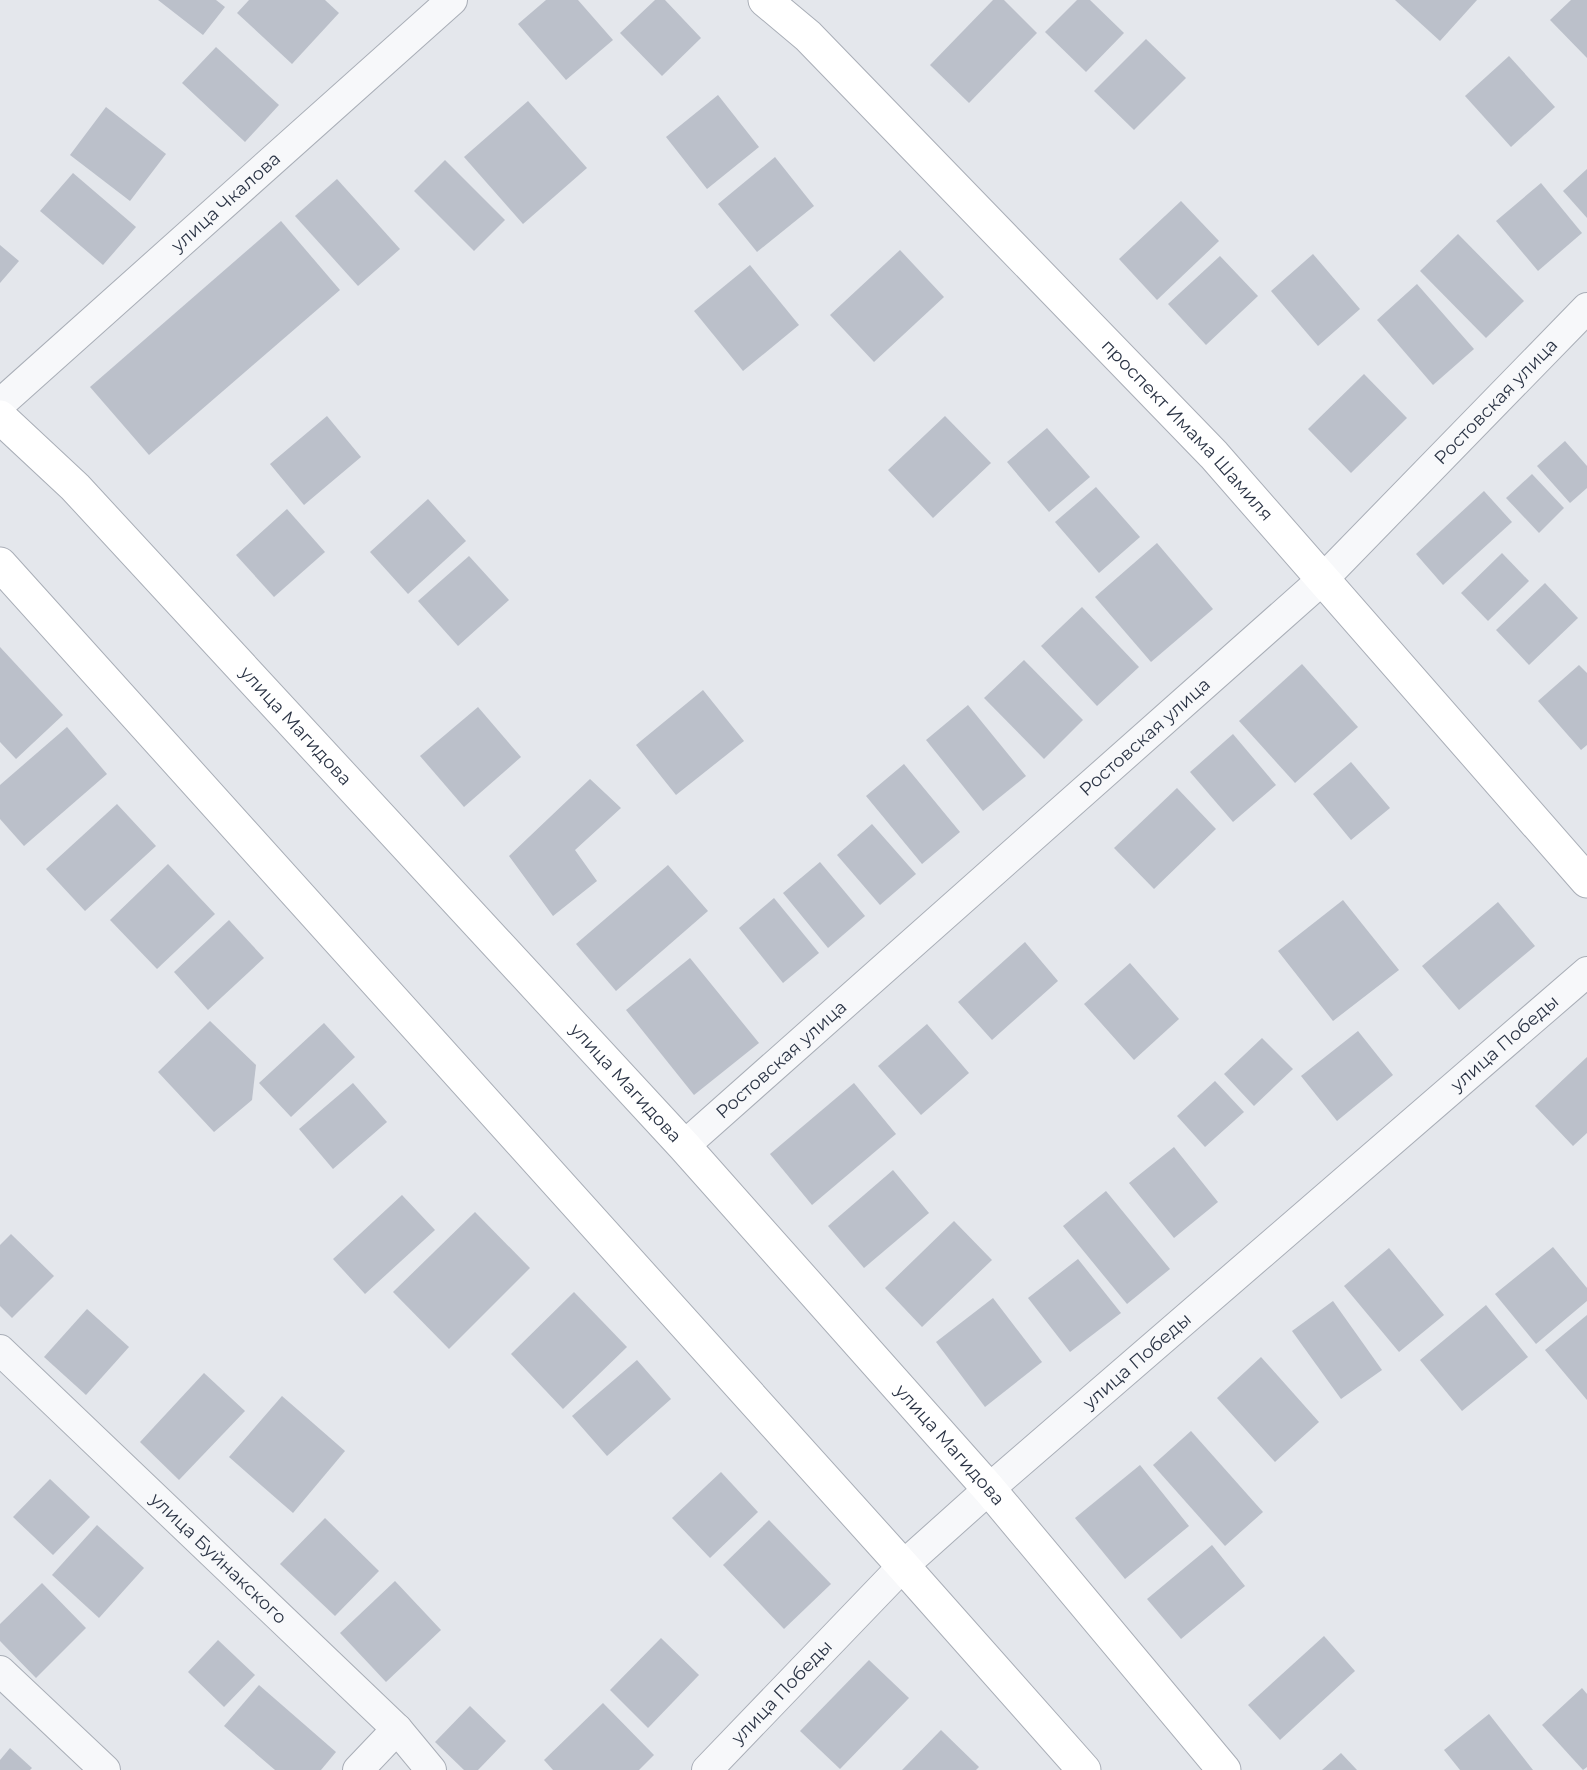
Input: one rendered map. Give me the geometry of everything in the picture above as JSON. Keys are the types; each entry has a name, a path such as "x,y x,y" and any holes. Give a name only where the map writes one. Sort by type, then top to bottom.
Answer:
{"main road":[{"name":"проспект Имама Шамиля","path":"765,0 808,36 1214,454 1587,881"},
{"name":"улица Магидова","path":"0,417 75,487 684,1146 989,1489 1224,1770"},
{"path":"0,564 1084,1770"}],"street":[{"name":"улица Чкалова","path":"0,404 452,0"},
{"name":"Ростовская улица","path":"684,1146 1323,579 1587,308"},
{"name":"улица Победы","path":"707,1770 903,1566 1587,972"},
{"name":"улица Буйнакского","path":"0,1350 397,1729 431,1770"},
{"path":"0,1671 105,1770"},
{"path":"358,1770 397,1729"}],"building":[{"path":"158,0 216,0 225,7 203,35"},
{"path":"249,0 325,0 339,13 292,64 237,13"},
{"path":"546,0 578,0 613,40 566,80 518,24"},
{"path":"655,0 665,0 701,38 662,76 620,33"},
{"path":"993,0 1004,0 1037,33 969,103 930,65"},
{"path":"1077,0 1090,0 1124,33 1086,72 1045,32"},
{"path":"1395,0 1477,0 1440,41"},
{"path":"1571,0 1587,0 1587,58 1550,20"},
{"path":"1146,39 1186,78 1134,130 1094,91"},
{"path":"216,47 279,105 245,142 182,83"},
{"path":"1509,56 1555,107 1511,147 1465,96"},
{"path":"718,95 759,147 707,189 666,137"},
{"path":"528,101 587,168 523,224 464,157"},
{"path":"106,107 166,154 130,201 70,155"},
{"path":"775,157 814,206 757,252 718,204"},
{"path":"445,160 505,220 474,251 414,191"},
{"path":"1587,169 1587,218 1563,191"},
{"path":"73,173 136,227 103,265 40,211"},
{"path":"337,179 400,249 358,286 295,216"},
{"path":"1541,183 1582,233 1538,271 1496,221"},
{"path":"1181,201 1219,241 1157,300 1119,259"},
{"path":"281,221 340,290 149,455 90,387"},
{"path":"1458,234 1524,301 1486,338 1420,271"},
{"path":"0,245 19,261 0,283"},
{"path":"900,250 944,297 874,362 830,315"},
{"path":"1313,254 1360,309 1318,346 1271,291"},
{"path":"1220,256 1258,296 1206,345 1168,304"},
{"path":"750,265 799,325 743,371 694,311"},
{"path":"1417,284 1474,349 1433,385 1377,320"},
{"path":"1364,374 1407,418 1351,473 1308,429"},
{"path":"327,416 361,457 304,505 270,464"},
{"path":"945,416 991,463 933,518 888,470"},
{"path":"1047,428 1090,477 1049,512 1007,462"},
{"path":"1565,441 1587,466 1587,488 1570,503 1537,466"},
{"path":"1532,474 1564,508 1539,533 1506,498"},
{"path":"1096,487 1140,537 1099,573 1055,522"},
{"path":"1484,491 1512,522 1443,585 1416,554"},
{"path":"428,499 466,541 408,594 370,552"},
{"path":"287,509 325,552 274,597 236,555"},
{"path":"1157,543 1213,609 1151,662 1095,597"},
{"path":"1502,553 1529,581 1488,621 1461,593"},
{"path":"469,556 509,600 458,646 418,601"},
{"path":"1545,583 1578,618 1529,665 1496,630"},
{"path":"1082,607 1139,667 1097,706 1041,646"},
{"path":"0,647 63,715 16,759 0,742"},
{"path":"1024,660 1083,720 1044,759 984,698"},
{"path":"1302,664 1358,727 1295,783 1239,721"},
{"path":"1579,665 1587,673 1587,745 1581,750 1538,701"},
{"path":"703,690 744,741 676,795 636,745"},
{"path":"968,705 1026,776 983,811 926,740"},
{"path":"478,707 521,757 464,807 420,756"},
{"path":"67,727 107,774 24,846 0,819 0,785"},
{"path":"1233,734 1276,785 1233,822 1190,772"},
{"path":"1351,762 1390,808 1351,840 1313,794"},
{"path":"904,764 960,832 922,864 866,796"},
{"path":"590,779 621,808 575,850 597,881 553,916 509,856"},
{"path":"1177,788 1216,829 1154,889 1114,848"},
{"path":"117,804 156,846 85,911 46,869"},
{"path":"872,824 916,874 880,905 837,855"},
{"path":"820,862 865,916 828,948 783,893"},
{"path":"168,864 215,914 157,969 110,920"},
{"path":"668,865 708,911 616,991 576,944"},
{"path":"774,898 819,953 783,983 739,928"},
{"path":"1343,900 1399,970 1333,1021 1278,951"},
{"path":"1498,902 1535,946 1459,1010 1422,966"},
{"path":"229,920 264,958 208,1010 174,972"},
{"path":"1025,942 1058,981 992,1040 958,1002"},
{"path":"690,958 759,1043 694,1095 626,1010"},
{"path":"1130,963 1179,1019 1134,1060 1084,1004"},
{"path":"210,1021 256,1065 252,1100 214,1132 158,1072"},
{"path":"324,1023 355,1057 291,1117 259,1083"},
{"path":"927,1024 969,1073 921,1115 878,1066"},
{"path":"1358,1031 1393,1075 1337,1121 1301,1076"},
{"path":"1262,1038 1293,1069 1254,1106 1224,1074"},
{"path":"1587,1057 1587,1133 1573,1146 1535,1106"},
{"path":"1215,1081 1244,1112 1205,1147 1177,1116"},
{"path":"353,1083 387,1122 333,1169 299,1129"},
{"path":"854,1083 896,1134 812,1205 770,1154"},
{"path":"1174,1147 1218,1202 1174,1238 1129,1183"},
{"path":"893,1170 929,1213 864,1268 828,1226"},
{"path":"1106,1191 1170,1269 1127,1304 1063,1226"},
{"path":"402,1195 435,1230 365,1294 333,1259"},
{"path":"475,1212 530,1268 449,1349 393,1292"},
{"path":"954,1221 992,1260 922,1327 885,1288"},
{"path":"11,1234 54,1276 12,1318 0,1306 0,1245"},
{"path":"1553,1247 1587,1288 1587,1301 1536,1344 1495,1294"},
{"path":"1389,1248 1444,1315 1399,1352 1344,1286"},
{"path":"1078,1259 1121,1313 1070,1352 1028,1298"},
{"path":"574,1292 627,1347 563,1409 511,1354"},
{"path":"993,1298 1042,1362 985,1407 936,1342"},
{"path":"1333,1301 1382,1370 1341,1399 1292,1331"},
{"path":"1486,1305 1528,1357 1462,1411 1420,1360"},
{"path":"87,1309 129,1347 86,1395 44,1357"},
{"path":"1587,1315 1587,1400 1545,1350"},
{"path":"1261,1357 1319,1422 1275,1462 1217,1398"},
{"path":"637,1360 671,1399 607,1456 572,1416"},
{"path":"204,1373 245,1411 179,1480 140,1442"},
{"path":"282,1396 345,1451 293,1513 229,1457"},
{"path":"1191,1431 1263,1512 1225,1546 1153,1465"},
{"path":"1140,1465 1189,1526 1125,1579 1075,1518"},
{"path":"721,1472 758,1512 710,1558 672,1518"},
{"path":"50,1479 90,1517 53,1555 13,1517"},
{"path":"325,1518 379,1571 335,1616 280,1564"},
{"path":"769,1520 831,1584 784,1629 723,1565"},
{"path":"97,1525 144,1568 99,1618 52,1575"},
{"path":"1212,1545 1245,1586 1181,1639 1147,1599"},
{"path":"395,1581 441,1630 386,1682 340,1633"},
{"path":"42,1583 86,1628 36,1678 0,1641 0,1624"},
{"path":"1324,1636 1355,1671 1280,1740 1248,1705"},
{"path":"661,1638 699,1675 648,1728 610,1690"},
{"path":"218,1640 255,1675 224,1707 188,1672"},
{"path":"869,1660 909,1698 840,1769 800,1731"},
{"path":"259,1685 336,1752 321,1770 275,1770 224,1726"},
{"path":"1582,1688 1587,1694 1587,1767 1583,1770 1542,1725"},
{"path":"603,1703 654,1755 639,1770 553,1770 544,1760"},
{"path":"470,1706 506,1741 478,1770 464,1770 435,1742"},
{"path":"1489,1714 1533,1770 1460,1770 1444,1750"},
{"path":"941,1730 979,1767 976,1770 902,1770"},
{"path":"10,1748 32,1768 30,1770 0,1770 0,1760"},
{"path":"1341,1753 1357,1770 1322,1770"}]}
